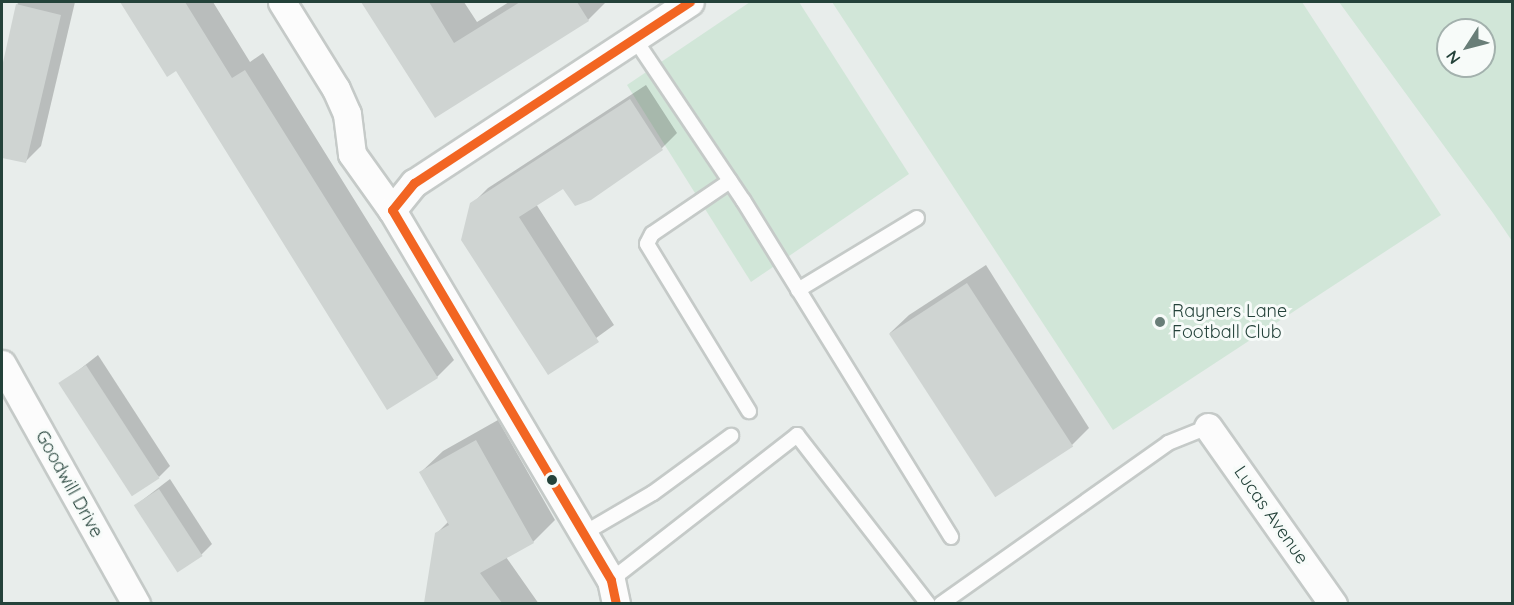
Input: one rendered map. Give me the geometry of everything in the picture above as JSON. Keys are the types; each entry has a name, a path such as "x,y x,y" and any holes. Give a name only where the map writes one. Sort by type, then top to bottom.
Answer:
{"street":[{"path":"282,2 336,89 347,114 352,154 392,210 614,592"},
{"path":"392,210 414,183 690,2"},
{"name":"Goodwill Drive","path":"2,364 136,603"},
{"name":"Lucas Avenue","path":"1208,427 1333,603"}],"lane":[{"path":"634,38 730,181 951,537"},
{"path":"730,181 652,234 647,244 749,411"},
{"path":"798,290 916,218"},
{"path":"942,603 1168,443 1208,427"},
{"path":"614,592 797,435 928,603"},
{"path":"580,535 653,493 731,436"}],"green space":[{"path":"750,2 799,2 909,174 751,282 627,85"},
{"name":"Rayners Lane Football Club","path":"832,2 1302,2 1441,215 1113,430"},
{"path":"1339,2 1512,2 1512,241 1493,213"}],"building":[{"path":"120,2 185,2 232,78 245,70 438,378 387,410 176,71 167,77"},
{"path":"361,2 429,2 454,43 520,2 577,2 589,21 435,118"},
{"path":"16,4 61,15 26,163 2,158 2,67"},
{"path":"630,99 663,150 591,200 575,206 563,189 519,217 599,342 548,375 461,240 470,203"},
{"path":"967,283 1073,447 995,497 889,334"},
{"path":"86,365 160,478 132,496 58,383"},
{"path":"476,440 534,543 480,573 502,603 424,603 435,533 449,525 419,472"},
{"path":"159,489 203,556 177,572 134,505"}],"transit line":[{"path":"616,604 611,580 392,210 414,183 690,2"}],"place":[{"name":"Rayners Lane Football Club","path":"1160,322"}]}
